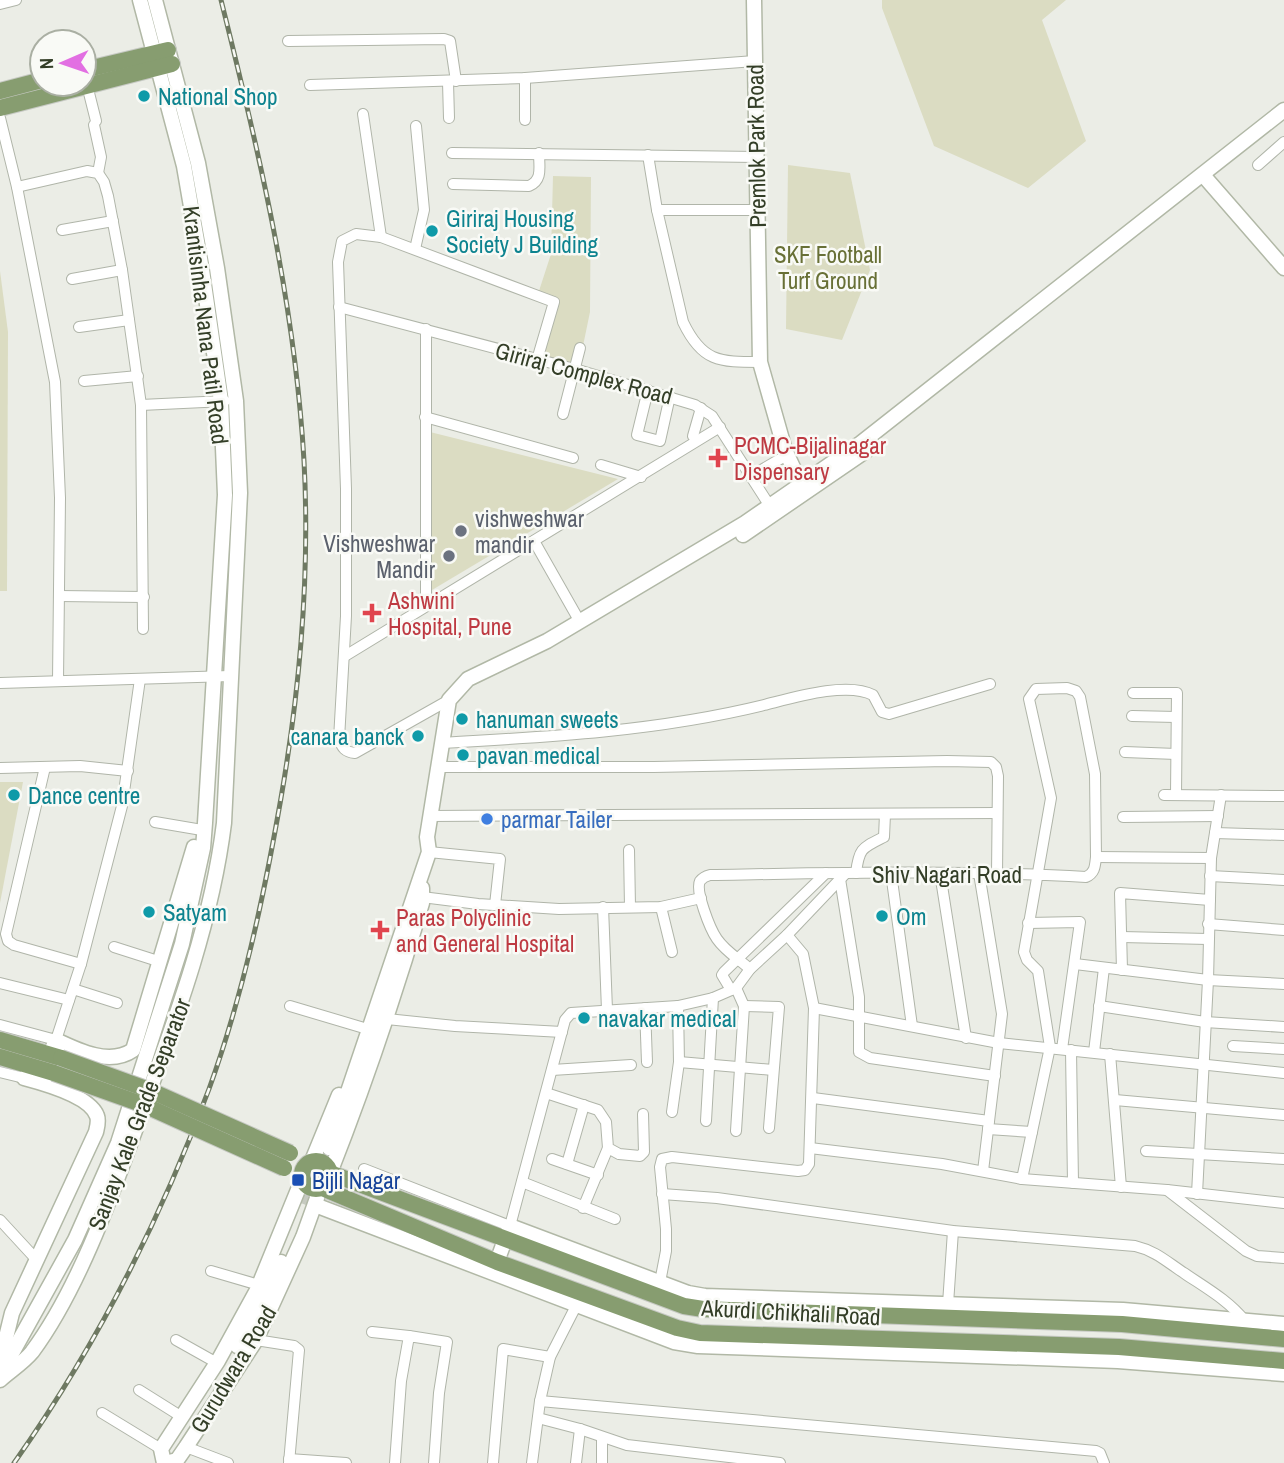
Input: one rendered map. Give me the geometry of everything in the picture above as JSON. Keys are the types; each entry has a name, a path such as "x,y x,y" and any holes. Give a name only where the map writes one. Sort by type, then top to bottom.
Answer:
{"main road":[{"path":"98,75 163,59"},
{"path":"0,91 28,84"},
{"path":"0,108 29,98"},
{"path":"0,1040 55,1056 144,1105 287,1161 321,1161 330,1172 328,1182 322,1188 313,1189 287,1161"},
{"path":"0,1057 27,1071 55,1056"},
{"path":"302,1178 304,1167 312,1161"},
{"name":"Akurdi Chikhali Road","path":"330,1172 507,1233 684,1306 703,1310 1122,1324 1284,1339"},
{"name":"Akurdi Chikhali Road","path":"322,1188 495,1268 677,1328 700,1333 1119,1347 1284,1361"}],"street":[{"path":"0,4 16,0"},
{"name":"Krantisinha Nana Patil Road","path":"140,0 198,163 206,206 240,494 224,823"},
{"name":"Krantisinha Nana Patil Road","path":"155,0 163,59"},
{"name":"Premlok Park Road","path":"754,0 760,362 787,455 803,488"},
{"path":"288,41 450,41 452,82 449,118"},
{"path":"310,86 525,78 755,61"},
{"path":"525,78 525,120"},
{"path":"90,98 101,157 98,173 104,182 113,221 141,405 144,629"},
{"path":"537,360 554,302 381,237 356,234 342,242 338,262 346,489 345,656 339,739 342,748 348,752 355,753 454,695 551,649 877,442 1206,179 1284,110"},
{"path":"363,114 381,237"},
{"path":"0,117 17,187 55,382 60,498 58,681"},
{"path":"1206,179 1284,123"},
{"path":"415,249 424,209 416,126"},
{"path":"1258,165 1284,142"},
{"path":"452,153 757,158"},
{"path":"453,184 529,186 539,178 538,153"},
{"path":"648,155 656,210 683,322 697,347 705,354 718,360 760,362"},
{"path":"17,187 77,172 98,173"},
{"path":"1206,179 1284,268"},
{"path":"656,210 756,210"},
{"path":"62,230 113,221"},
{"path":"72,279 122,270"},
{"name":"Giriraj Complex Road","path":"339,307 575,369 701,408 712,416 720,427 772,510"},
{"path":"79,327 129,320"},
{"path":"426,329 426,605"},
{"path":"563,414 580,348"},
{"path":"84,381 138,376"},
{"path":"648,390 637,435 660,441 670,397"},
{"path":"141,405 228,401"},
{"name":"Krantisinha Nana Patil Road","path":"204,827 225,495 228,401"},
{"path":"693,436 701,408"},
{"path":"425,417 573,458"},
{"path":"345,656 720,427"},
{"path":"751,476 787,455"},
{"path":"601,466 641,477"},
{"path":"329,1147 358,1069 429,852 427,837 437,767 454,695 468,679 580,622 745,523 772,510"},
{"path":"534,541 580,622"},
{"path":"59,596 144,597"},
{"path":"0,683 230,676"},
{"path":"55,1056 122,806 140,679"},
{"path":"441,743 638,729 712,717 804,696 856,690 873,695 882,712 889,714 990,684"},
{"path":"1022,1179 1050,1047 1038,971 1027,960 1024,952 1051,797 1029,706 1029,699 1037,689 1067,688 1076,691 1080,697 1095,774 1096,857 1211,858"},
{"path":"1133,693 1177,693 1176,795"},
{"path":"1132,716 1177,717"},
{"path":"1125,752 1177,754"},
{"path":"437,767 991,762 996,767 998,776 997,873"},
{"path":"45,767 6,934 8,941 14,945 81,964"},
{"path":"0,768 104,767 128,771"},
{"path":"1164,795 1284,796"},
{"path":"1197,1194 1211,858 1221,795"},
{"path":"430,816 997,813"},
{"path":"495,1268 522,1182 565,1020 571,1013 678,1006 713,998 733,989 750,969 847,875 863,848 884,836 885,814"},
{"path":"1123,817 1218,816"},
{"path":"0,1025 55,1056 121,1056 133,1050 196,841 204,827 155,822"},
{"name":"Sanjay Kale Grade Separator","path":"0,1378 30,1354 43,1335 75,1278 106,1206 199,947 224,823"},
{"name":"Sanjay Kale Grade Separator","path":"0,1378 75,1240 118,1143 182,944 203,848 204,827"},
{"path":"1215,833 1284,835"},
{"path":"203,848 220,849"},
{"path":"629,850 630,906"},
{"path":"429,852 499,859 495,905"},
{"name":"Shiv Nagari Road","path":"701,898 701,880 710,875 997,873 1086,877 1094,870 1096,857"},
{"path":"330,1172 367,1079 387,1019 422,897 422,873"},
{"path":"312,1161 353,1061 405,893 422,873"},
{"path":"736,1131 744,1006 722,974 826,873"},
{"path":"891,873 912,1026"},
{"path":"940,873 966,1038"},
{"path":"979,873 1002,1014 983,1171"},
{"path":"847,875 860,1016 858,1045 863,1056 995,1076"},
{"path":"1210,876 1284,880"},
{"path":"1122,970 1120,893 1210,900"},
{"path":"422,897 559,909 661,907 701,898 716,938 730,954 750,969"},
{"path":"603,907 607,1010"},
{"path":"661,907 671,952"},
{"path":"1028,923 1080,922 1066,1049 1073,1183"},
{"path":"1208,924 1284,930"},
{"path":"660,1282 666,1251 660,1163 666,1157 798,1171 805,1170 809,1164 814,1009 803,954 787,935"},
{"path":"1122,937 1208,939"},
{"path":"114,947 161,962"},
{"path":"1075,964 1208,980 1284,984"},
{"path":"1094,1052 1104,968"},
{"path":"0,983 69,1000"},
{"path":"73,989 117,1003"},
{"path":"706,1121 713,998"},
{"path":"290,1006 363,1028"},
{"path":"672,1112 678,1062 678,1006"},
{"path":"744,1006 779,1007 769,1128"},
{"path":"1099,1006 1205,1022 1284,1027"},
{"path":"645,1008 647,1062"},
{"path":"814,1009 999,1043 1284,1073"},
{"path":"387,1019 562,1032"},
{"path":"1233,1046 1284,1049"},
{"path":"1110,1054 1121,1186"},
{"path":"678,1062 773,1070"},
{"path":"552,1070 631,1065"},
{"path":"0,1073 27,1071 83,1101 97,1114 98,1122 96,1132 35,1258 12,1313 0,1362"},
{"path":"546,1093 598,1110 607,1122 608,1148 583,1208"},
{"path":"813,1098 1032,1132"},
{"path":"1115,1100 1284,1115"},
{"path":"567,1164 584,1105"},
{"path":"608,1148 620,1154 640,1156 644,1152 643,1114"},
{"path":"810,1148 983,1171 1022,1179 1167,1190 1284,1203"},
{"path":"1146,1150 1284,1158"},
{"path":"552,1159 598,1175"},
{"path":"364,1169 507,1233 688,1293 718,1297 1123,1310 1284,1324"},
{"name":"Gurudwara Road","path":"302,1178 259,1285 216,1363 182,1417 164,1460 177,1460 256,1340 303,1237 310,1205 322,1188"},
{"path":"522,1182 615,1219"},
{"path":"1167,1190 1246,1251 1264,1257 1284,1258"},
{"path":"662,1194 717,1198 953,1231 1147,1249 1224,1298 1245,1321"},
{"path":"102,1413 164,1460 205,1400 247,1329 310,1205 495,1268 576,1306 674,1342 698,1346 1118,1361 1284,1374"},
{"path":"0,1220 35,1258"},
{"path":"948,1304 953,1231"},
{"path":"211,1271 259,1285"},
{"path":"532,1463 540,1401 550,1357 576,1306"},
{"path":"372,1332 447,1342 439,1393 434,1463"},
{"path":"395,1463 401,1381 410,1336"},
{"path":"176,1340 216,1363"},
{"path":"256,1340 294,1346 299,1350 289,1461 346,1463"},
{"path":"494,1463 503,1349 550,1357"},
{"path":"139,1391 182,1417"},
{"path":"540,1401 1096,1451 1100,1453 1104,1463"},
{"path":"538,1418 643,1448 780,1463"},
{"path":"576,1463 580,1429"},
{"path":"602,1437 603,1463"},
{"path":"186,1447 228,1463"}],"green space":[{"path":"882,0 1066,0 1042,20 1086,141 1028,188 934,146 882,8"},
{"name":"SKF Football Turf Ground","path":"788,165 850,173 870,270 842,340 786,329"},
{"path":"553,176 591,177 590,312 578,370 537,360 554,302 538,294 551,254"},
{"path":"0,271 8,332 7,591 0,591"},
{"path":"430,432 618,479 432,590"},
{"path":"0,782 23,782 0,903"}],"tunnel":[{"path":"306,1205 329,1148"}],"railway":[{"path":"14,1463 72,1375 124,1282 190,1138 221,1054 251,945 288,757 302,630 306,545 304,461 299,402 284,286 262,171 221,0"}],"place":[{"name":"National Shop","path":"144,96"},
{"name":"Giriraj Housing Society J Building","path":"432,231"},
{"name":"PCMC-Bijalinagar Dispensary","path":"718,458"},
{"name":"vishweshwar mandir","path":"461,531"},
{"name":"Vishweshwar Mandir","path":"449,556"},
{"name":"Ashwini Hospital, Pune","path":"372,613"},
{"name":"hanuman sweets","path":"462,719"},
{"name":"canara banck","path":"418,736"},
{"name":"pavan medical","path":"463,755"},
{"name":"Dance centre","path":"14,795"},
{"name":"parmar Tailer","path":"487,819"},
{"name":"Satyam","path":"149,912"},
{"name":"Om","path":"882,916"},
{"name":"Paras Polyclinic and General Hospital","path":"380,930"},
{"name":"navakar medical","path":"584,1018"},
{"name":"Bijli Nagar","path":"298,1180"}]}
